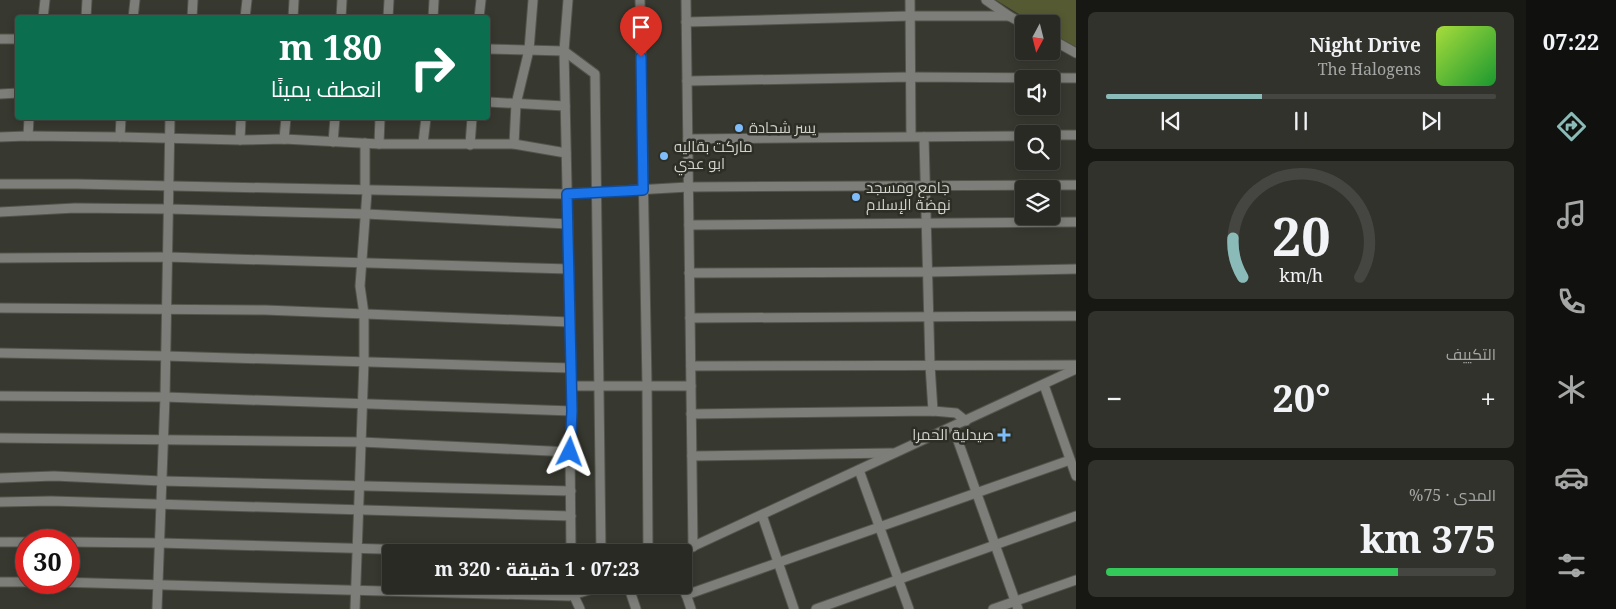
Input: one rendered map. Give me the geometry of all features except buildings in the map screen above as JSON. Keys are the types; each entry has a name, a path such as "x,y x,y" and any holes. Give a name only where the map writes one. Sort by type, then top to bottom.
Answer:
{"street":[{"path":"43,15 44,0"},
{"path":"86,15 87,0"},
{"path":"133,15 135,0"},
{"path":"192,15 193,0"},
{"path":"245,15 247,0"},
{"path":"293,15 294,0"},
{"path":"341,15 342,0"},
{"path":"388,15 389,0"},
{"path":"433,15 434,0"},
{"path":"479,15 481,0"},
{"path":"514,144 516,104 529,50 532,0"},
{"path":"568,0 564,51 572,386 570,452 571,544"},
{"path":"640,0 648,544"},
{"path":"686,0 693,547 1044,385 1076,367"},
{"path":"910,0 911,136"},
{"path":"986,0 1015,19"},
{"path":"686,22 910,16 1009,16"},
{"path":"0,39 15,39"},
{"path":"1060,44 1076,53"},
{"path":"490,49 564,51 596,74 601,544"},
{"path":"687,81 910,77 1076,78"},
{"path":"0,94 15,93"},
{"path":"490,102 565,106"},
{"path":"28,120 28,136"},
{"path":"120,137 121,120"},
{"path":"157,609 166,397 170,120"},
{"path":"240,140 241,120"},
{"path":"284,139 286,120"},
{"path":"333,142 335,120"},
{"path":"379,144 380,120"},
{"path":"423,142 426,120"},
{"path":"470,145 472,120"},
{"path":"1060,135 1076,135"},
{"path":"924,136 933,411"},
{"path":"688,139 1015,136"},
{"path":"0,137 284,139 379,144 423,142 470,145 514,144 566,153"},
{"path":"355,609 364,361 364,314 360,286 368,192 365,189 365,143"},
{"path":"0,184 567,194 688,187 1076,185"},
{"path":"0,212 75,208 168,209 366,214 568,224"},
{"path":"689,225 1076,222"},
{"path":"0,258 168,257 569,269"},
{"path":"690,273 1076,269"},
{"path":"0,308 266,310 570,322"},
{"path":"690,318 1076,316"},
{"path":"0,353 364,361 571,368"},
{"path":"691,366 930,365 1076,367"},
{"path":"1044,385 1076,476"},
{"path":"572,386 691,386"},
{"path":"0,396 166,397 572,411"},
{"path":"692,414 933,411 956,414 966,421"},
{"path":"953,427 1017,605"},
{"path":"0,438 164,438 360,442 570,452"},
{"path":"692,456 896,453"},
{"path":"691,609 686,595 1070,460"},
{"path":"859,470 909,609"},
{"path":"0,478 54,476 162,481 570,491"},
{"path":"0,502 51,501 571,516"},
{"path":"762,515 794,609"},
{"path":"816,609 1076,516"},
{"path":"0,542 15,542"},
{"path":"80,542 382,550"},
{"path":"993,609 1017,605 1076,580"},
{"path":"0,582 15,582"},
{"path":"80,582 356,591 574,596 580,594"},
{"path":"631,594 636,609"},
{"path":"574,596 580,609"}],"green space":[{"path":"996,0 1076,0 1076,47 1060,38 1060,15 1020,15"}],"place":[{"name":"يسر شحادة","path":"739,128"},
{"name":"ماركت بقاليه ابو عدي","path":"664,156"},
{"name":"جامع ومسجد نهضة الإسلام","path":"856,197"},
{"name":"صيدلية الحمرا","path":"1004,435"}],"route":[{"path":"570,452 572,411 567,194 643,190 641,57"}]}
